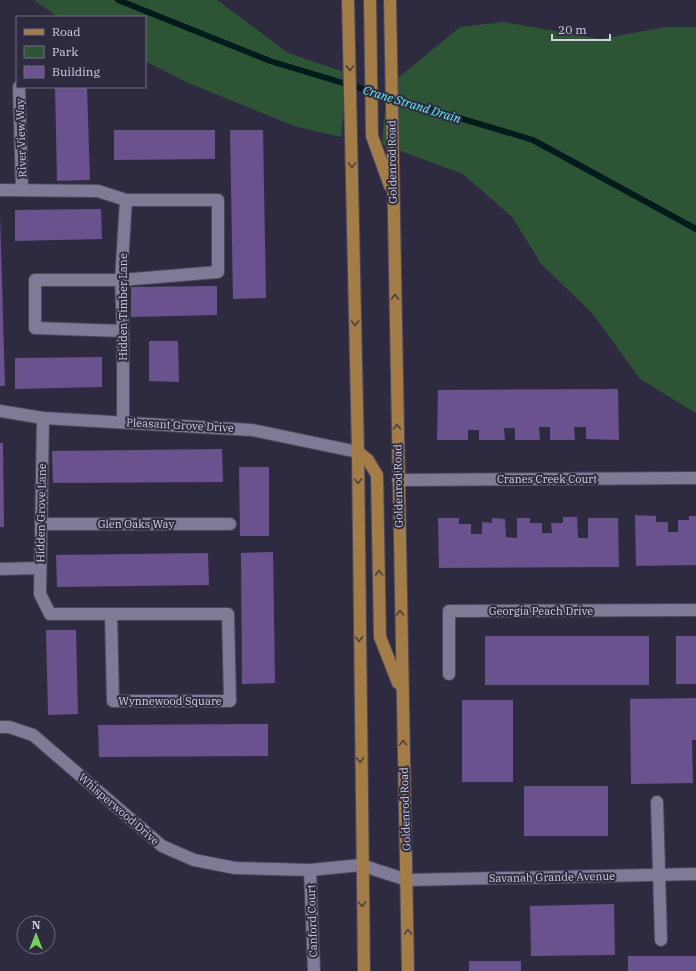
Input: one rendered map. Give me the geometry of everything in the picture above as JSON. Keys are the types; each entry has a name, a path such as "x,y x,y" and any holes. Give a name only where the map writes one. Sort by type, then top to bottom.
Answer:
{"main road":[{"path":"348,0 352,126 358,452 361,865 364,971"},
{"path":"370,0 372,136 393,195"},
{"name":"Goldenrod Road","path":"390,0 408,971"},
{"path":"358,452 368,460 377,475 380,638 402,692"}],"street":[{"name":"River View Way","path":"19,88 22,190"},
{"path":"0,190 98,191 126,200 218,200 218,272 121,280 35,280 35,328 123,330"},
{"name":"Hidden Timber Lane","path":"123,422 123,330 121,280 126,200"},
{"name":"Pleasant Grove Drive","path":"0,411 43,418 252,430 358,452"},
{"name":"Hidden Grove Lane","path":"0,569 40,568 43,418"},
{"name":"Cranes Creek Court","path":"398,480 696,478"},
{"name":"Glen Oaks Way","path":"41,524 230,524"},
{"name":"Wynnewood Square","path":"40,568 40,594 50,614 111,614 228,614 230,701 113,701 111,614"},
{"name":"Georgia Peach Drive","path":"449,674 449,611 696,610"},
{"name":"Whisperwood Drive","path":"0,727 9,727 33,735 162,846 194,860 235,868 310,870 361,865"},
{"path":"657,802 661,940"},
{"name":"Savanah Grande Avenue","path":"361,865 407,880 696,874"},
{"name":"Canford Court","path":"310,870 314,971"}],"green space":[{"path":"34,0 217,0 288,53 347,73 341,137 294,126 186,82 146,62 146,16 57,16"},
{"path":"504,22 600,39 666,27 696,27 696,413 640,379 592,313 541,264 513,218 463,174 382,144 387,87 460,27"}],"building":[{"path":"55,88 87,88 90,180 57,181"},
{"path":"114,130 215,130 215,159 114,160"},
{"path":"230,130 263,130 266,298 233,299"},
{"path":"101,209 102,239 15,241 15,210"},
{"path":"0,214 5,386 0,386"},
{"path":"217,286 217,315 131,317 131,287"},
{"path":"149,341 178,341 179,382 149,381"},
{"path":"102,357 102,387 15,389 15,358"},
{"path":"618,389 619,440 586,439 586,427 574,427 575,440 550,440 550,427 539,427 540,440 515,440 515,428 504,428 505,440 479,440 479,430 468,430 468,440 437,440 438,390"},
{"path":"0,443 3,443 4,527 0,527"},
{"path":"222,449 223,482 53,483 52,451"},
{"path":"239,467 269,467 269,536 240,536"},
{"path":"635,515 656,516 656,522 668,522 668,532 678,532 678,520 689,520 689,516 696,516 696,565 636,566"},
{"path":"563,517 577,517 578,538 588,538 588,518 618,518 619,567 439,568 438,518 459,518 459,524 471,524 471,534 482,534 482,522 492,523 492,518 505,519 506,537 517,538 517,518 530,518 530,523 542,523 542,533 552,533 551,523 563,523"},
{"path":"273,552 275,683 242,684 241,553"},
{"path":"208,553 209,585 57,587 56,555"},
{"path":"46,630 76,630 78,714 48,715"},
{"path":"485,636 649,636 649,685 485,685"},
{"path":"676,636 696,636 696,684 676,684"},
{"path":"696,698 696,740 692,740 693,783 631,784 630,699"},
{"path":"462,700 513,700 513,782 462,782"},
{"path":"268,724 268,756 99,757 98,725"},
{"path":"524,786 608,786 608,836 524,836"},
{"path":"614,904 615,955 531,956 530,906"},
{"path":"628,956 696,956 696,971 628,971"},
{"path":"469,961 521,961 521,971 469,971"}],"waterway":[{"name":"Crane Strand Drain","path":"118,0 270,61 533,140 696,229"}]}
